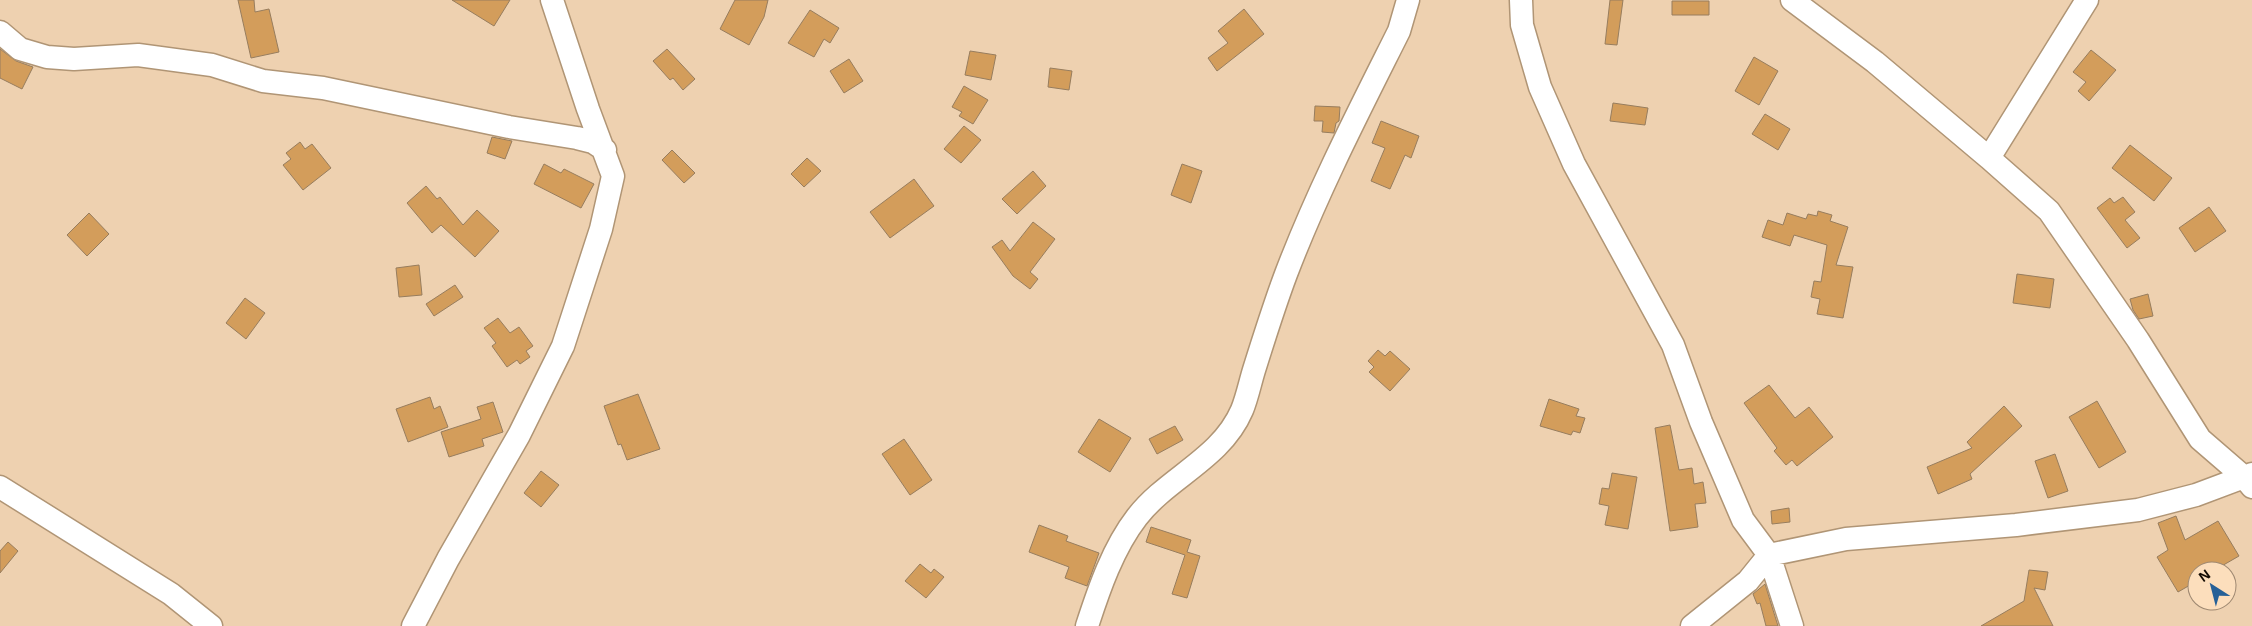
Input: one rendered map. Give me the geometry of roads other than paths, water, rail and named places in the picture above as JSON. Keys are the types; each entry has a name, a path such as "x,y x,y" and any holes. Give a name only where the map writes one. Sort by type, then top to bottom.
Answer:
{"street":[{"path":"413,626 448,559 519,434 563,346 601,229 613,176 605,150 588,109 552,0"},
{"path":"1087,626 1098,593 1117,549 1137,517 1164,490 1208,456 1226,436 1242,410 1266,330 1307,221 1399,31 1408,0"},
{"path":"1521,0 1522,25 1540,87 1574,164 1673,345 1701,422 1743,520 1769,555 1792,626"},
{"path":"1792,0 1875,62 1990,158 2049,211 2138,340 2200,439 2249,479"},
{"path":"1990,158 2087,0"},
{"path":"0,32 20,49 47,57 74,60 138,56 212,65 263,81 323,88 509,127 577,138 593,142 605,150"},
{"path":"1692,626 1748,581 1769,555 1846,539 2016,525 2138,510 2249,479"},
{"path":"0,488 171,594 211,626"}]}
